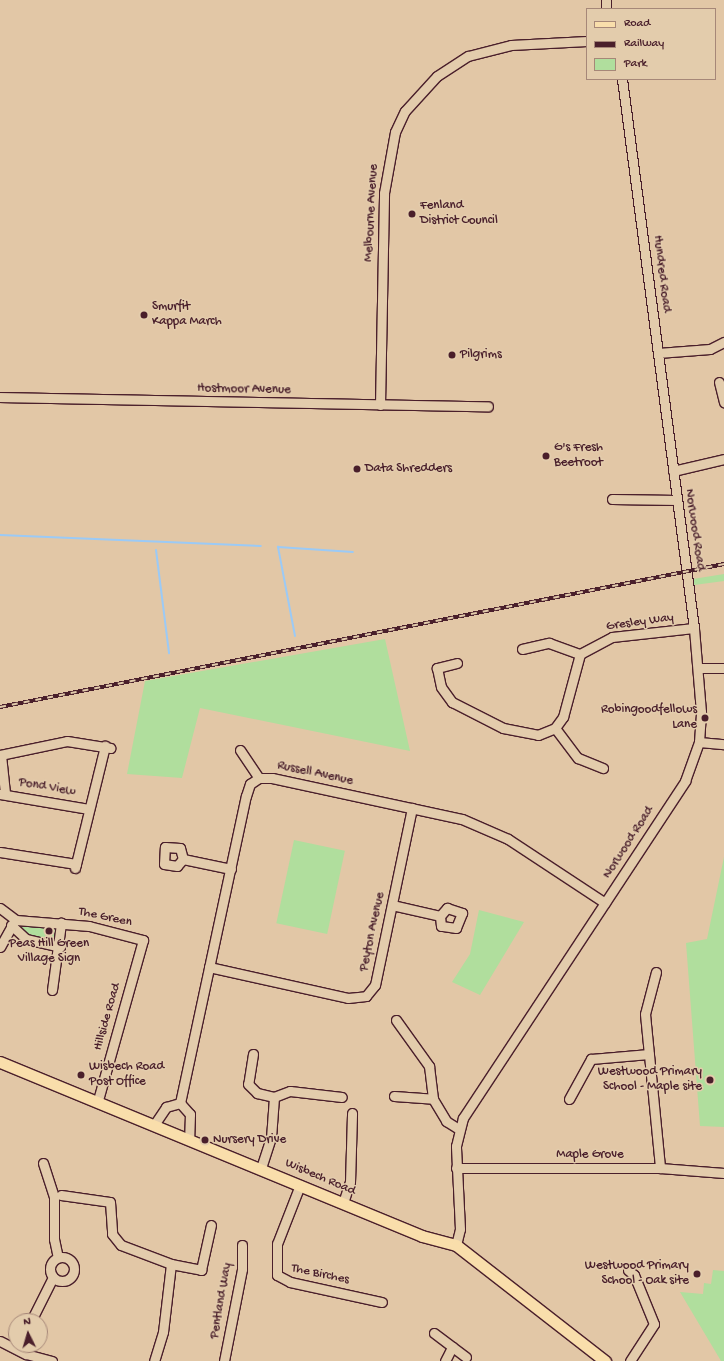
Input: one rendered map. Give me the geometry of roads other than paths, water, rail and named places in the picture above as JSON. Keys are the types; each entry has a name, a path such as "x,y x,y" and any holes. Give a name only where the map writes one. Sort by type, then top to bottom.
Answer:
{"main road":[{"name":"Wisbech Road","path":"0,1062 98,1100 440,1243 456,1245 605,1361"}],"street":[{"name":"Melbourne Avenue","path":"380,405 384,193 395,132 405,111 437,76 468,56 511,45 586,41"},
{"name":"Hundred Road","path":"622,80 673,471"},
{"path":"658,353 710,349 724,342"},
{"path":"720,382 724,402"},
{"name":"Hostmoor Avenue","path":"0,397 488,406"},
{"path":"673,471 724,459"},
{"name":"Norwood Road","path":"456,1245 460,1229 456,1168 459,1129 479,1092 685,782 699,742 698,668 673,471"},
{"path":"612,499 677,500"},
{"name":"Gresley Way","path":"580,654 612,637 694,628"},
{"path":"457,663 437,668 446,696 460,708 523,734 538,734 555,728 569,704 580,654 549,643 522,648"},
{"path":"698,668 724,668"},
{"path":"555,728 578,758 602,768"},
{"path":"0,852 76,866 89,809 108,747 67,741 0,755 3,794"},
{"path":"699,742 724,744"},
{"path":"240,750 259,778"},
{"name":"Russell Avenue","path":"180,1103 246,796 250,784 259,778 462,819 508,839 605,903"},
{"name":"Pond View","path":"3,794 89,809"},
{"name":"Peyton Avenue","path":"209,967 348,998 366,996 375,985 412,808"},
{"path":"183,859 231,869"},
{"path":"392,905 440,916"},
{"path":"0,908 14,922 26,939 60,947"},
{"path":"0,947 14,922"},
{"name":"The Green","path":"14,922 61,923 111,930 143,940"},
{"name":"The Green","path":"52,990 60,947 61,923"},
{"name":"Hillside Road","path":"98,1100 143,940"},
{"path":"656,972 644,1014 660,1168"},
{"path":"396,1020 429,1066 433,1099 446,1121 459,1129"},
{"path":"253,1054 248,1079 250,1088 274,1097 290,1091 342,1097"},
{"path":"569,1099 592,1059 649,1054"},
{"path":"394,1096 433,1099"},
{"path":"261,1168 271,1138 274,1097"},
{"path":"154,1124 166,1107 180,1103 190,1114 189,1139"},
{"path":"343,1203 350,1182 352,1113"},
{"path":"43,1163 54,1196 54,1240 58,1258"},
{"name":"Maple Grove","path":"456,1168 660,1168 724,1173"},
{"name":"The Birches","path":"300,1185 277,1244 277,1275 290,1282 382,1302"},
{"path":"61,1195 110,1202 112,1234 121,1245 171,1264 201,1270 211,1225"},
{"name":"Pentland Way","path":"224,1361 242,1269 242,1245"},
{"path":"35,1313 53,1277 51,1264 58,1258"},
{"path":"53,1277 67,1279 73,1272 71,1262 58,1258"},
{"path":"154,1361 163,1332 171,1264"},
{"path":"628,1270 634,1275 654,1324 630,1361"},
{"path":"219,1361 233,1282"},
{"path":"434,1334 466,1357"},
{"path":"445,1361 452,1347"},
{"path":"27,1353 36,1359 52,1361"}],"waterway":[{"path":"0,535 261,546"},
{"path":"295,636 278,547 353,552"},
{"path":"156,550 169,653"}],"railway":[{"path":"0,707 724,564"}],"place":[{"name":"Fenland District Council","path":"412,214"},
{"name":"Smurfit Kappa March","path":"144,315"},
{"name":"Pilgrims","path":"452,355"},
{"name":"G's Fresh Beetroot","path":"546,456"},
{"name":"Data Shredders","path":"357,469"},
{"name":"Robingoodfellows Lane","path":"705,718"},
{"name":"Peas Hill Green Village Sign","path":"49,931"},
{"name":"Wisbech Road Post Office","path":"81,1075"},
{"name":"Westwood Primary School - Maple site","path":"710,1080"},
{"name":"Nursery Drive","path":"205,1140"},
{"name":"Westwood Primary School - Oak site","path":"697,1274"}]}
